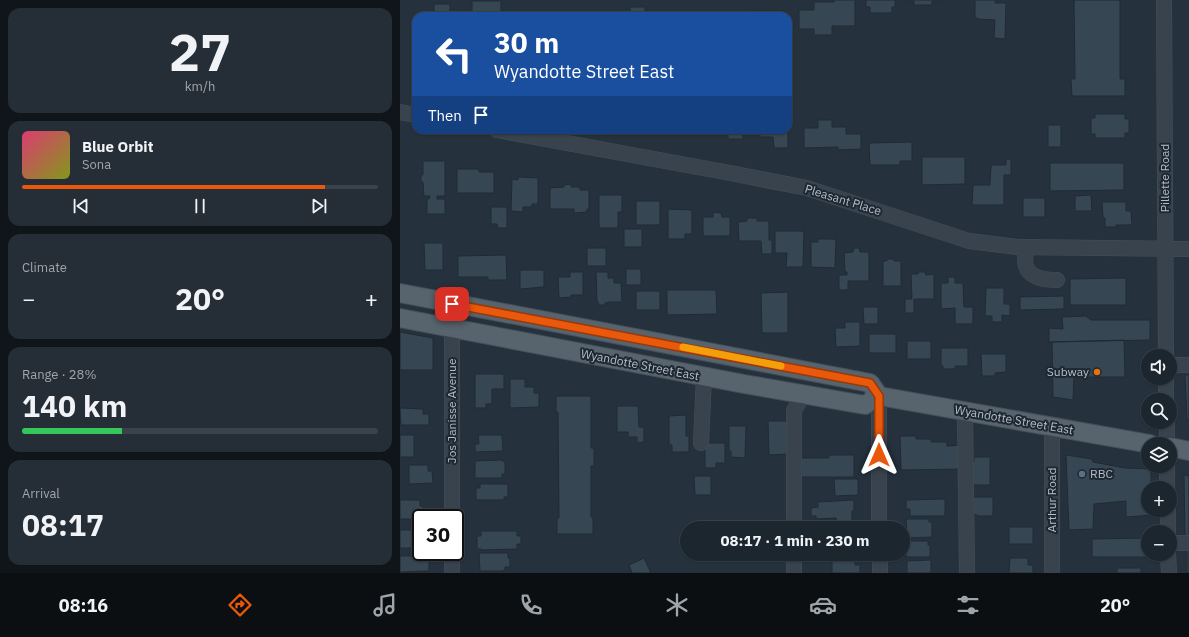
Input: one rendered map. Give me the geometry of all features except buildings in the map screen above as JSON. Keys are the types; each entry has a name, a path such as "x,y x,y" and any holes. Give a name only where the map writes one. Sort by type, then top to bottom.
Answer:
{"main road":[{"name":"Wyandotte Street East","path":"400,294 870,383 879,396"},
{"name":"Wyandotte Street East","path":"400,318 704,377 865,405 879,396 1141,442"},
{"path":"1177,448 1189,451"}],"street":[{"name":"Pillette Road","path":"1164,0 1166,349"},
{"path":"400,112 412,114"},
{"name":"Pleasant Place","path":"519,134 807,188 969,241 1026,247 1189,249"},
{"path":"1026,247 1026,267 1031,273 1043,279 1057,280"},
{"name":"Jos Janisse Avenue","path":"452,304 452,509"},
{"path":"1177,365 1189,365"},
{"path":"702,443 704,377"},
{"path":"794,521 794,411 803,394"},
{"path":"879,396 880,521"},
{"path":"964,412 966,573"},
{"name":"Arthur Road","path":"1052,427 1052,573"},
{"path":"1177,542 1189,543"},
{"path":"452,561 452,573"},
{"path":"794,561 794,573"},
{"path":"880,561 880,573"},
{"path":"1168,561 1168,573"}],"slow traffic":[{"path":"683,347 781,366"}],"place":[{"name":"Subway","path":"1097,372"},
{"name":"RBC","path":"1082,474"}],"route":[{"path":"452,304 870,383 879,396 879,455"}]}
